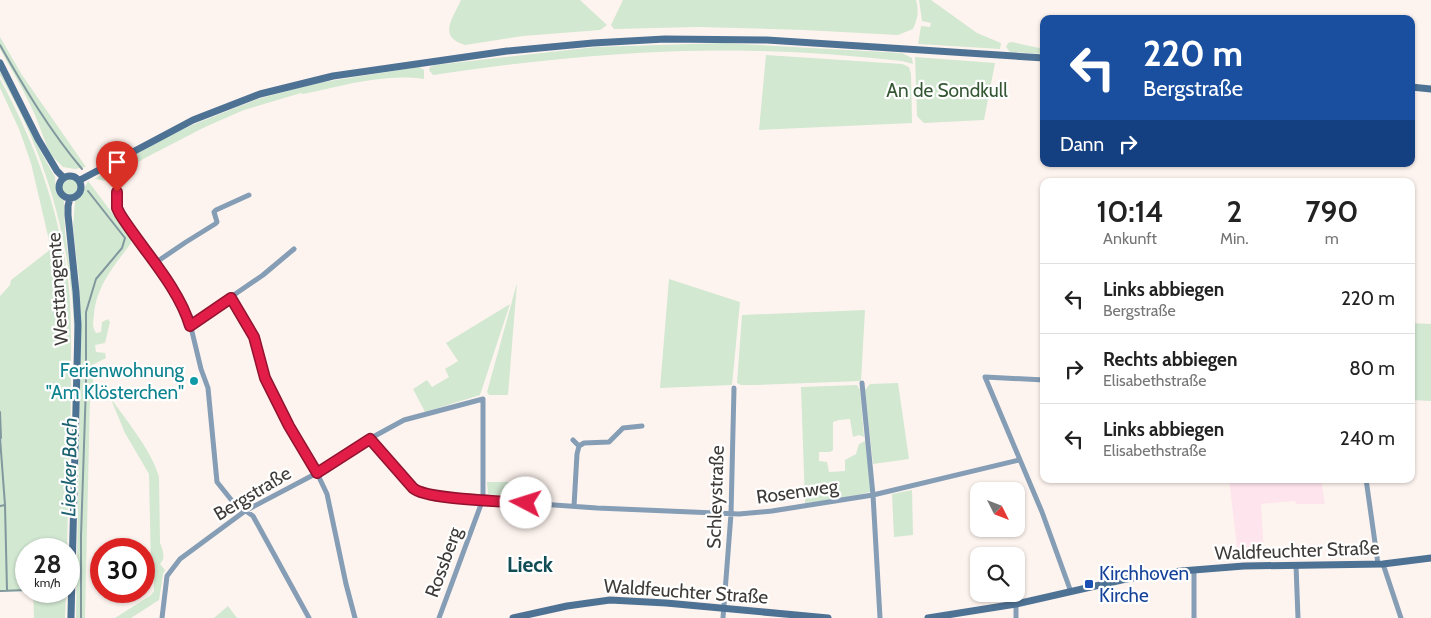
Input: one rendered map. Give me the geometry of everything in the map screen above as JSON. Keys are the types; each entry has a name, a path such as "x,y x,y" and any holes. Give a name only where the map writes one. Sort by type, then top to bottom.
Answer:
{"main road":[{"path":"80,180 193,120 260,94 333,76 507,51 616,41 665,39 758,40 1040,58"},
{"path":"0,63 38,139 57,171 63,177"},
{"path":"1415,87 1431,89"},
{"path":"70,175 80,180 82,187 79,194 70,198 62,195 59,189 59,182 63,177 70,175"},
{"name":"Westtangente","path":"70,198 68,215 78,325 71,618"},
{"name":"Waldfeuchter Straße","path":"928,618 1016,604 1126,579 1194,570 1237,566 1381,564 1431,558"},
{"name":"Waldfeuchter Straße","path":"513,618 574,605 610,600 828,618"}],"street":[{"path":"117,192 117,208 120,214 188,315 208,388 217,482 233,502 253,516 309,618"},
{"path":"154,263 215,224 217,222 214,212 216,210 249,196"},
{"path":"190,326 231,298 294,249"},
{"path":"231,298 254,337 268,383 289,426 317,473 327,494 355,618"},
{"path":"1040,380 985,377 1050,532 1072,592"},
{"path":"862,383 873,495 880,618"},
{"name":"Schleystraße","path":"723,618 731,514 734,388"},
{"name":"Bergstraße","path":"162,618 166,576 172,568 180,559 245,511 317,473 404,420 483,399"},
{"name":"Rossberg","path":"439,618 483,499 483,399"},
{"path":"574,506 579,446 584,443 609,442 623,428 642,426"},
{"name":"Rosenweg","path":"370,439 415,491 439,497 731,514 772,511 873,495 1019,460"},
{"path":"573,440 579,446"},
{"path":"1367,483 1381,564 1401,618"},
{"path":"1296,565 1298,618"},
{"path":"1194,570 1194,618"},
{"path":"1016,604 1016,618"}],"shaded area":[{"path":"1229,483 1322,483 1325,504 1296,504 1295,501 1261,504 1264,553 1238,555"}],"green space":[{"path":"461,0 580,0 607,25 600,30 523,36 465,45 456,42 449,32 451,20"},
{"path":"623,0 916,0 918,11 913,29 898,35 698,27 614,29 611,25"},
{"path":"919,0 931,0 977,33 1001,43 1000,49 918,44 921,26 930,27 931,23 922,21"},
{"path":"0,37 22,75 86,167 75,169 63,167 53,157 24,92 0,49"},
{"path":"1012,42 1040,48 1040,54 1010,52 1006,47 1008,43"},
{"path":"723,43 902,53 912,58 913,64 902,61 830,54 677,51 554,60 433,75 429,70 430,67 435,65 596,47"},
{"path":"766,55 902,64 909,67 911,74 912,123 759,130"},
{"name":"An de Sondkull","path":"915,57 995,63 984,120 924,123 917,116"},
{"path":"419,67 424,70 424,79 394,78 363,81 301,93 244,110 205,127 145,158 107,181 94,179 159,141 192,125 258,99 317,83"},
{"path":"0,71 55,177 56,193 64,201 65,232 72,283 75,326 71,538 69,538 74,351 72,298 66,254 46,175 25,124 0,75"},
{"path":"0,79 13,103 34,151 51,201 64,252 70,303 71,421 67,538 15,538 15,591 0,592 0,296 10,285 11,280 51,249 31,163 19,129 0,88"},
{"path":"70,179 76,181 78,187 76,193 70,195 64,193 62,187 64,181"},
{"path":"88,181 131,238 131,243 102,285 98,295 93,324 96,333 101,332 102,322 108,319 110,322 105,343 95,345 96,352 105,353 106,358 92,365 94,393 90,397 85,618 76,618 76,603 80,603 80,538 77,538 81,333 79,280 73,227 75,200 81,195"},
{"path":"669,279 740,302 732,385 660,388"},
{"path":"517,283 508,395 489,395 487,392"},
{"path":"510,304 480,395 425,412 413,389 427,380 432,387 449,377 445,369 458,361 446,343"},
{"path":"865,310 861,381 756,385 741,385 737,383 742,315"},
{"path":"1415,323 1431,324 1431,401 1415,400"},
{"path":"898,383 909,459 873,464 865,390 870,384"},
{"path":"857,385 860,390 864,437 859,435 853,437 850,419 833,422 833,450 830,452 819,452 819,461 827,462 829,472 845,471 845,460 856,454 859,444 865,441 871,484 870,492 846,498 805,503 801,387"},
{"path":"110,397 145,446 159,477 160,543 163,551 160,564 165,570 159,600 155,603 155,538 150,538 149,474 125,433"},
{"path":"487,482 531,482 531,499 488,494"},
{"path":"912,490 913,535 894,537 892,494"},
{"path":"33,603 66,603 65,618 34,618"},
{"path":"67,603 69,603 69,618 67,618"},
{"path":"138,603 154,603 131,618 115,618"},
{"path":"228,606 237,618 214,618"}],"waterway":[{"name":"Liecker Bach","path":"0,45 38,109 82,169"},
{"name":"Liecker Bach","path":"81,618 86,312 96,279 122,248 125,238 88,191"},
{"path":"0,412 1,438"},
{"path":"0,438 5,505"},
{"path":"0,506 5,505 7,590"},
{"path":"0,591 15,590"}],"place":[{"name":"Ferienwohnung \"Am Klösterchen\"","path":"194,381"},
{"name":"Kirchhoven Kirche","path":"1089,584"}],"district":[{"name":"Lieck","path":"530,565"}],"route":[{"path":"117,192 117,208 120,214 175,294 188,315 190,326 231,298 254,337 265,378 289,426 317,473 370,439 415,491 439,497 526,503"}]}
